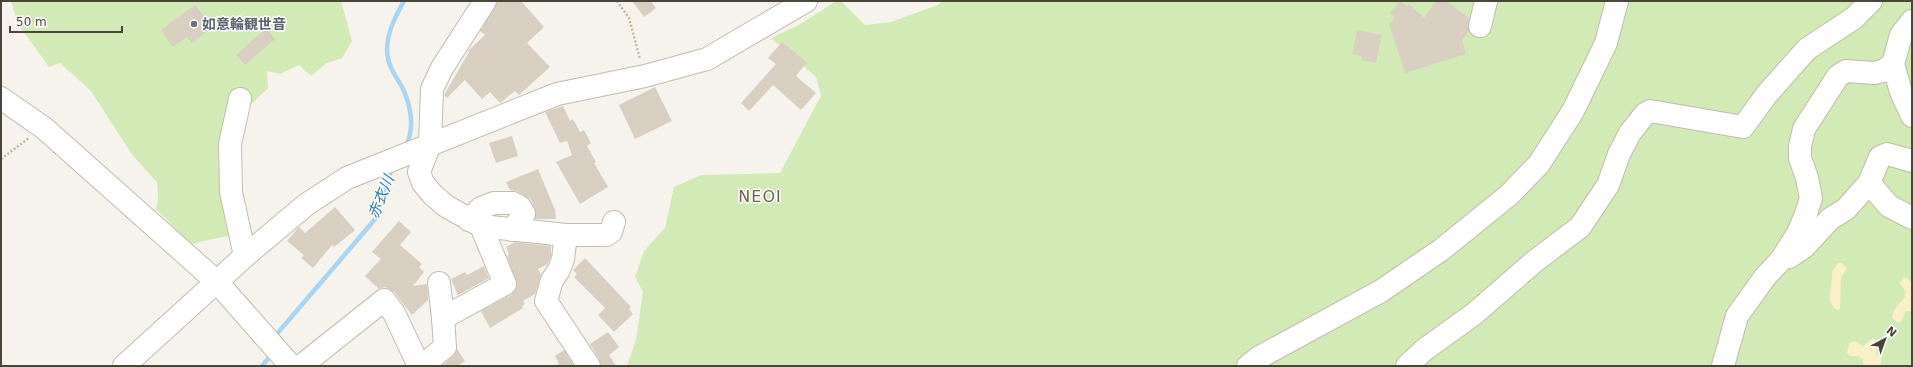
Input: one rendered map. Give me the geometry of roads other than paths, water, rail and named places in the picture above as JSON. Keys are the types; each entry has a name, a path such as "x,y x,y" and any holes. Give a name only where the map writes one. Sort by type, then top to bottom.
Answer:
{"street":[{"path":"485,1 474,15 442,68 432,89 430,144 419,172 423,183 442,203 475,223 512,230 566,235 606,235 612,232 614,222"},
{"path":"124,366 245,256 307,204 347,178 557,94 645,76 707,59 806,1"},
{"path":"1480,26 1486,1"},
{"path":"1248,366 1258,358 1381,291 1441,250 1509,195 1538,164 1573,111 1606,43 1617,1"},
{"path":"1407,366 1424,350 1474,314 1535,261 1580,227 1608,185 1619,154 1630,133 1645,114 1650,111 1743,127 1767,94 1807,49 1854,18 1871,1"},
{"path":"1912,21 1901,35 1893,64 1899,84 1912,116"},
{"path":"1723,366 1737,316 1765,277 1781,260 1797,235 1811,198 1807,178 1800,158 1800,146 1804,129 1838,76 1846,72 1874,73 1883,71 1893,64"},
{"path":"1,98 44,128 217,282 291,366"},
{"path":"240,99 230,144 231,192 245,256"},
{"path":"1781,260 1804,247 1830,219 1846,209 1869,183 1880,157 1887,154 1912,161"},
{"path":"1869,183 1889,206 1912,218"},
{"path":"444,318 505,284 475,223"},
{"path":"566,235 563,259 559,270 552,280 546,301 589,366"},
{"path":"422,366 445,347 444,318 439,283"},
{"path":"301,366 384,300 394,313 419,366"}],"waterway":[{"name":"赤衣川","path":"404,1 391,29 387,44 387,51 390,66 402,87 410,109 411,124 409,139 406,146"},
{"name":"赤衣川","path":"278,338 276,335 377,217 386,181 393,168"},
{"name":"赤衣川","path":"262,366 272,354"}],"place":[{"name":"如意輪観世音","path":"194,24"}],"district":[{"name":"NEOI","path":"760,196"}]}
